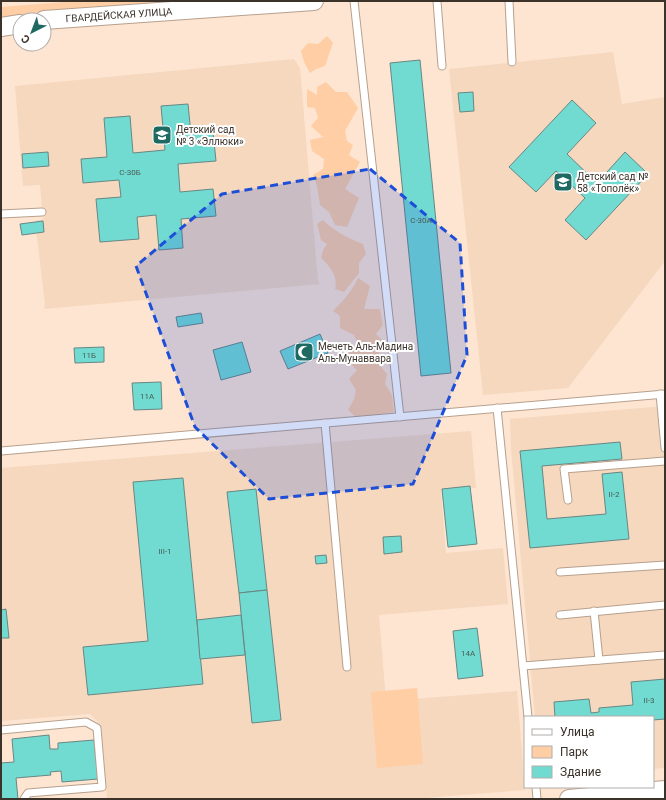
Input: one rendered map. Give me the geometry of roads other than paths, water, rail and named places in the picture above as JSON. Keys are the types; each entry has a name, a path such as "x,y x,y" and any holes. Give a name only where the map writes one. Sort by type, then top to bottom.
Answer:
{"street":[{"name":"ГВАРДЕЙСКАЯ УЛИЦА","path":"52,19 210,5 312,1"},
{"path":"1,27 12,25"},
{"path":"569,799 665,790"}],"lane":[{"path":"354,1 400,417"},
{"path":"437,1 442,66"},
{"path":"509,1 512,62"},
{"path":"1,214 42,212"},
{"path":"1,451 663,394 665,448"},
{"path":"497,408 528,716"},
{"path":"325,423 347,668"},
{"path":"568,500 564,469 665,461"},
{"path":"560,572 665,565"},
{"path":"560,615 665,605"},
{"path":"594,612 600,660"},
{"path":"523,666 665,655"},
{"path":"1,730 86,722 97,728 102,787 28,793 24,799"},
{"path":"536,788 537,799"}],"place":[{"name":"Детский сад № 3 «Эллюки»","path":"162,135"},
{"name":"Детский сад № 58 «Тополёк»","path":"563,182"},
{"name":"Мечеть Аль-Мадина Аль-Мунаввара","path":"304,352"}]}
